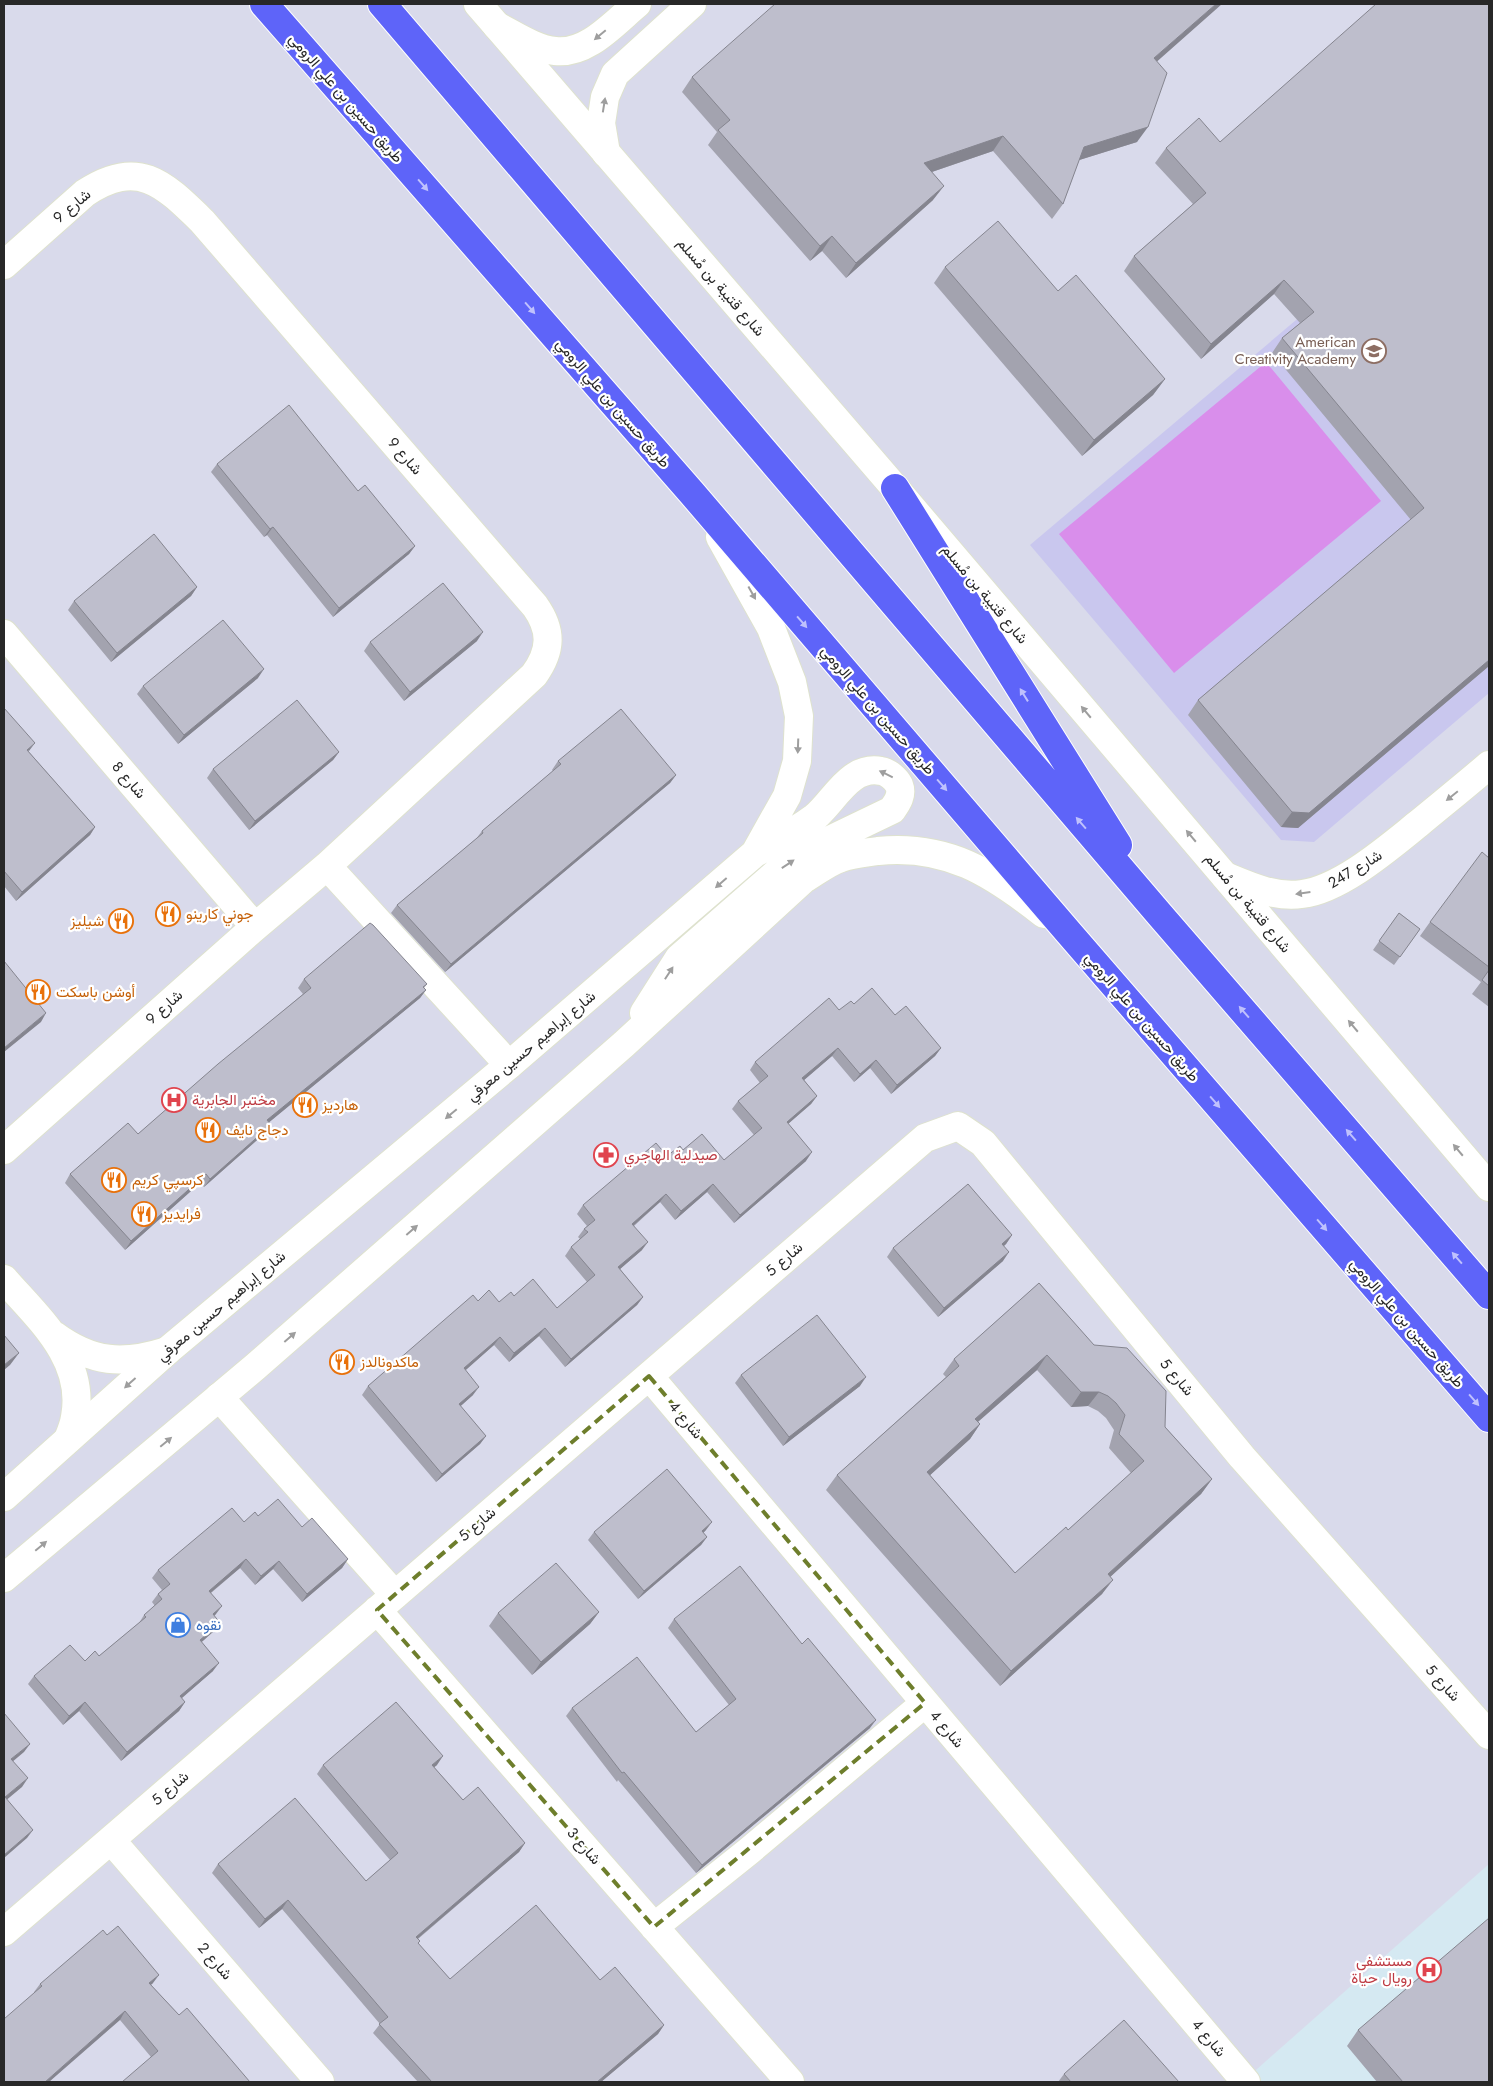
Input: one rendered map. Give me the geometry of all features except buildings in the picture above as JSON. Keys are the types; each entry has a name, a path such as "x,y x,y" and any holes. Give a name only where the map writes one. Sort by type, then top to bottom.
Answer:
{"highway":[{"name":"طريق حسين بن علي الرومي","path":"264,4 691,492 1068,933 1489,1418"},
{"path":"382,4 1160,915 1489,1295"},
{"path":"895,488 1090,799 1160,915"}],"street":[{"name":"شارع قتيبة بن مُسلم","path":"478,4 895,488 1489,1187"},
{"path":"497,26 553,51 569,51 593,41 637,4"},
{"path":"606,153 601,123 605,97 615,74 692,4"},
{"name":"شارع 9","path":"4,265 85,193 97,185 121,177 132,176 145,178 170,190 202,220 542,616 547,630 547,651 543,664 534,674 327,866 255,926 4,1150"},
{"name":"شارع إبراهيم حسين معرفي","path":"4,1497 167,1351 509,1065 755,853 787,796 798,760 799,716 792,682 771,628 735,562 691,492"},
{"name":"شارع 8","path":"4,634 255,926"},
{"name":"شارع 247","path":"1225,876 1257,890 1282,894 1301,894 1320,890 1371,862 1489,765"},
{"path":"624,1044 679,958 782,868 813,848 892,810 900,799 899,785 892,776 884,771 871,770 863,772 844,784 817,815 789,835 755,853"},
{"path":"4,1578 219,1397 624,1044 804,879 838,859 855,854 903,849 949,856 977,868 1016,892 1068,933"},
{"path":"327,866 509,1065"},
{"name":"شارع 5","path":"4,1932 925,1138 958,1126 983,1144 1242,1457 1489,1735"},
{"path":"4,1279 64,1349 73,1371 75,1417 68,1439"},
{"path":"49,1331 70,1346 93,1356 118,1360 143,1358 167,1351"},
{"name":"شارع 4","path":"649,1376 1246,2082"},
{"name":"شارع 3","path":"219,1397 654,1927 790,2082"},
{"path":"654,1927 749,1851 925,1703"},
{"name":"شارع 2","path":"110,1840 320,2082"}],"highlighted area":[{"path":"649,1376 925,1703 654,1927 377,1610"}],"shaded area":[{"name":"American Creativity Academy","path":"1489,157 1489,693 1314,842 1281,840 1030,545"},
{"path":"1266,362 1381,501 1174,673 1059,534"},
{"name":"مستشفى رويال حياة","path":"1489,1864 1489,2082 1253,2082 1248,2077"}],"place":[{"name":"American Creativity Academy","path":"1374,351"},
{"name":"جوني كارينو","path":"168,914"},
{"name":"شيليز","path":"121,921"},
{"name":"أوشن باسكت","path":"38,992"},
{"name":"مختبر الجابرية","path":"174,1100"},
{"name":"هارديز","path":"305,1105"},
{"name":"دجاج نايف","path":"208,1130"},
{"name":"صيدلية الهاجري","path":"606,1155"},
{"name":"كرسپي كريم","path":"114,1180"},
{"name":"فرايديز","path":"144,1214"},
{"name":"ماكدونالدز","path":"342,1362"},
{"name":"نقوه","path":"178,1625"},
{"name":"مستشفى رويال حياة","path":"1429,1970"}]}
